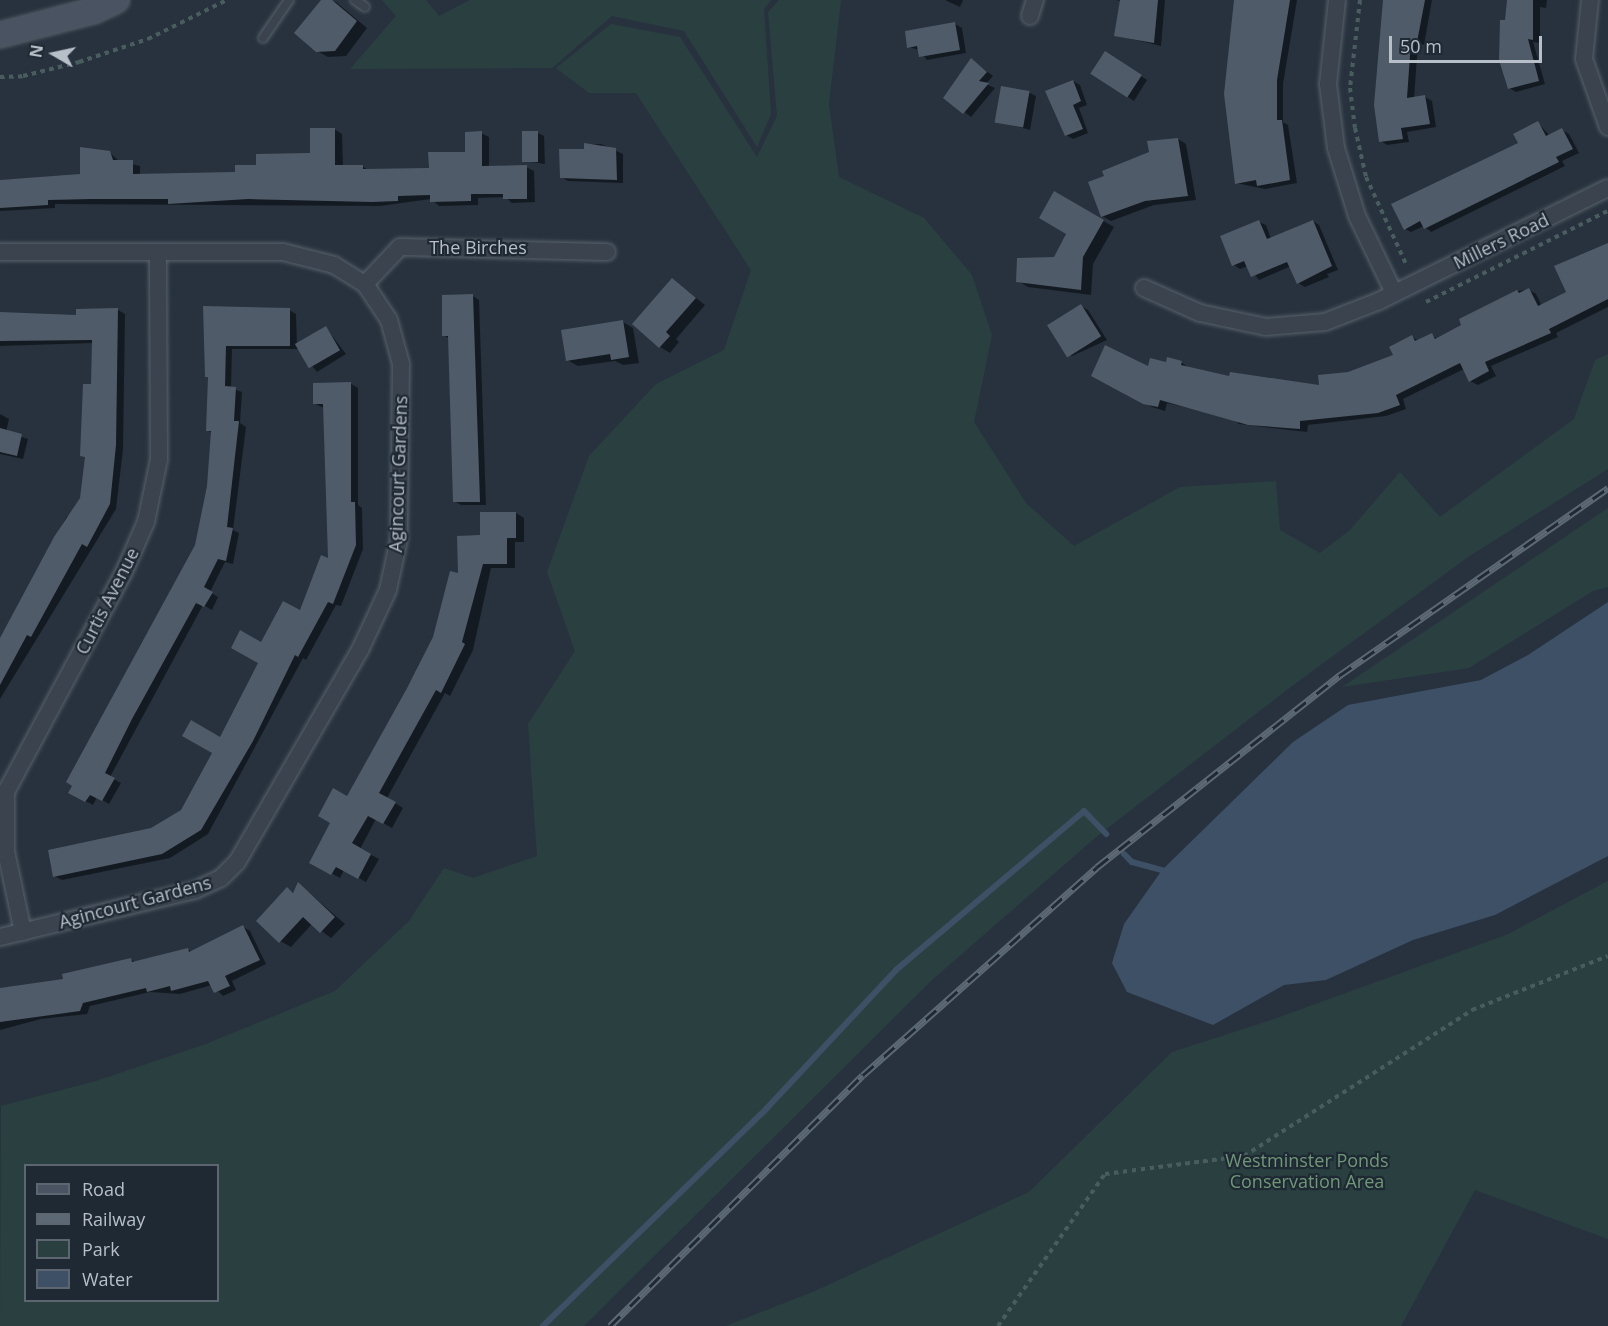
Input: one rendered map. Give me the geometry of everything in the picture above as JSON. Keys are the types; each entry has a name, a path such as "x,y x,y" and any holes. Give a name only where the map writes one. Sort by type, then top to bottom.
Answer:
{"main road":[{"path":"0,35 93,11 117,0"}],"street":[{"path":"1030,16 1035,0"},
{"path":"1337,0 1328,84 1336,148 1357,216 1394,293"},
{"path":"1590,0 1584,59 1608,127"},
{"name":"Millers Road","path":"1144,288 1200,313 1266,327 1325,322 1394,293 1608,188"},
{"name":"The Birches","path":"365,284 400,247 607,252"},
{"name":"Agincourt Gardens","path":"0,252 158,254 283,252 334,265 365,284 389,320 401,364 399,528 388,590 360,650 237,862 221,878 195,890 0,937"},
{"name":"Curtis Avenue","path":"23,932 6,851 6,792 124,572 146,522 159,459 158,254"}],"lane":[{"path":"263,38 289,0"},
{"path":"355,0 365,7"}],"path":[{"path":"0,77 56,68 128,45 227,0"},
{"path":"1360,0 1350,88 1355,128 1366,177 1406,264"},
{"path":"1426,302 1608,211"},
{"path":"998,1326 1105,1174 1244,1156 1472,1010 1608,956"}],"green space":[{"path":"382,0 426,0 439,16 470,0 771,0 764,9 771,114 757,147 684,31 612,16 552,68 350,69 396,16"},
{"path":"779,0 841,0 829,104 839,177 924,218 972,275 992,335 974,422 1026,503 1074,546 1180,487 1276,481 1280,530 1320,553 1350,530 1400,472 1440,517 1574,419 1595,360 1608,354 1608,469 1468,557 1296,683 1096,837 932,980 584,1326 0,1326 1,1106 96,1081 206,1044 335,991 409,921 444,868 473,878 537,856 528,724 575,651 547,572 589,456 656,384 724,350 751,270 636,93 589,93 556,68 611,24 680,37 757,157 777,116 768,12"},
{"path":"1608,508 1608,587 1593,591 1469,668 1342,687"},
{"name":"Westminster Ponds Conservation Area","path":"1608,881 1608,1239 1475,1190 1401,1326 726,1326 815,1291 1029,1192 1172,1052 1274,1019 1506,935"}],"water":[{"path":"1608,602 1608,856 1495,915 1413,940 1326,980 1284,985 1213,1025 1127,992 1112,963 1124,924 1162,870 1293,742 1348,705 1481,680 1528,655"}],"building":[{"path":"321,0 332,0 357,21 335,51 316,52 294,33"},
{"path":"1120,0 1158,0 1154,43 1114,36"},
{"path":"1234,0 1290,0 1277,80 1277,120 1282,120 1290,180 1257,186 1256,180 1235,184 1224,94"},
{"path":"1383,0 1425,0 1417,42 1411,41 1407,98 1425,95 1430,124 1401,128 1403,139 1379,142 1374,105"},
{"path":"1507,0 1533,0 1533,40 1528,39 1539,81 1508,89 1499,60 1500,20 1505,20"},
{"path":"955,22 960,50 919,57 917,46 907,48 905,31"},
{"path":"1105,51 1142,75 1127,98 1090,74"},
{"path":"971,58 987,72 979,81 989,83 963,114 943,98"},
{"path":"1073,80 1081,101 1073,105 1083,129 1065,136 1045,91"},
{"path":"1001,86 1030,91 1023,127 995,122"},
{"path":"1538,121 1546,136 1562,128 1573,149 1556,157 1559,162 1424,229 1420,221 1404,230 1391,204 1518,143 1513,134"},
{"path":"310,128 335,128 335,165 363,165 363,169 429,168 428,152 465,152 465,132 482,131 482,166 527,165 527,199 503,199 503,194 471,194 471,201 430,202 430,195 398,196 398,201 372,202 248,199 168,204 168,199 91,199 48,200 48,205 0,208 0,180 80,174 80,147 110,151 113,160 133,160 133,174 235,172 235,165 256,165 256,154 310,153"},
{"path":"522,131 538,131 538,162 522,162"},
{"path":"1178,138 1188,196 1145,201 1101,217 1088,182 1104,176 1102,171 1149,152 1147,141"},
{"path":"584,143 616,148 617,180 560,178 559,149 584,149"},
{"path":"1054,191 1104,220 1083,257 1081,290 1016,282 1017,258 1054,257 1066,234 1039,218"},
{"path":"1259,220 1267,239 1313,220 1332,266 1297,284 1287,262 1251,277 1244,261 1232,266 1220,236"},
{"path":"1608,243 1608,299 1549,329 1551,333 1485,362 1489,371 1469,382 1460,363 1396,395 1400,405 1378,413 1300,421 1300,429 1248,425 1160,400 1158,407 1143,404 1091,376 1105,345 1148,366 1150,358 1166,362 1167,357 1182,361 1181,365 1229,376 1230,372 1319,385 1318,375 1348,372 1393,355 1389,347 1412,335 1415,341 1432,333 1435,339 1461,325 1459,319 1517,290 1519,293 1529,288 1538,306 1566,292 1554,266"},
{"path":"672,278 696,298 666,332 670,336 659,348 632,324"},
{"path":"473,294 480,502 453,502 448,336 442,336 442,295"},
{"path":"1081,304 1101,336 1067,357 1047,325"},
{"path":"203,306 290,308 290,346 226,346 225,386 236,387 234,421 239,421 227,527 233,528 226,561 218,559 204,587 213,592 204,607 196,603 132,719 105,773 115,778 102,801 90,795 85,802 68,793 72,786 66,782 195,545 207,486 211,431 206,431 208,377 205,377"},
{"path":"118,308 116,445 110,504 87,547 82,544 31,637 27,635 0,685 0,638 54,537 80,498 85,457 80,456 83,384 91,384 92,340 0,341 0,312 76,315 76,309"},
{"path":"623,320 629,357 611,360 610,354 566,361 561,330"},
{"path":"326,326 340,350 309,368 295,344"},
{"path":"351,382 351,502 355,502 356,545 333,604 328,602 298,657 295,655 253,741 201,830 162,854 53,877 48,850 151,828 181,810 212,753 182,736 191,720 220,737 258,663 231,648 240,630 261,642 283,601 300,610 321,555 328,558 323,404 313,404 313,383"},
{"path":"0,428 22,434 17,456 0,452"},
{"path":"480,512 516,512 516,538 507,538 507,564 483,564 462,642 465,644 441,693 436,690 379,793 396,802 383,824 368,816 352,843 371,854 358,879 336,867 331,875 309,863 330,823 318,816 333,788 347,796 407,688 433,637 450,571 458,573 457,536 480,535"},
{"path":"298,882 335,917 320,933 303,917 279,943 256,921 287,887 293,893"},
{"path":"243,925 260,960 225,976 230,986 214,993 208,981 171,991 170,986 147,992 146,988 83,1003 80,1011 0,1022 0,988 63,979 62,974 131,958 132,962 188,948 189,952"}],"waterway":[{"path":"543,1326 767,1108 896,970 1084,811 1106,834"},
{"path":"1124,854 1132,862 1162,870"}],"railway":[{"path":"610,1326 863,1075 1097,867 1340,675 1608,488"}]}
